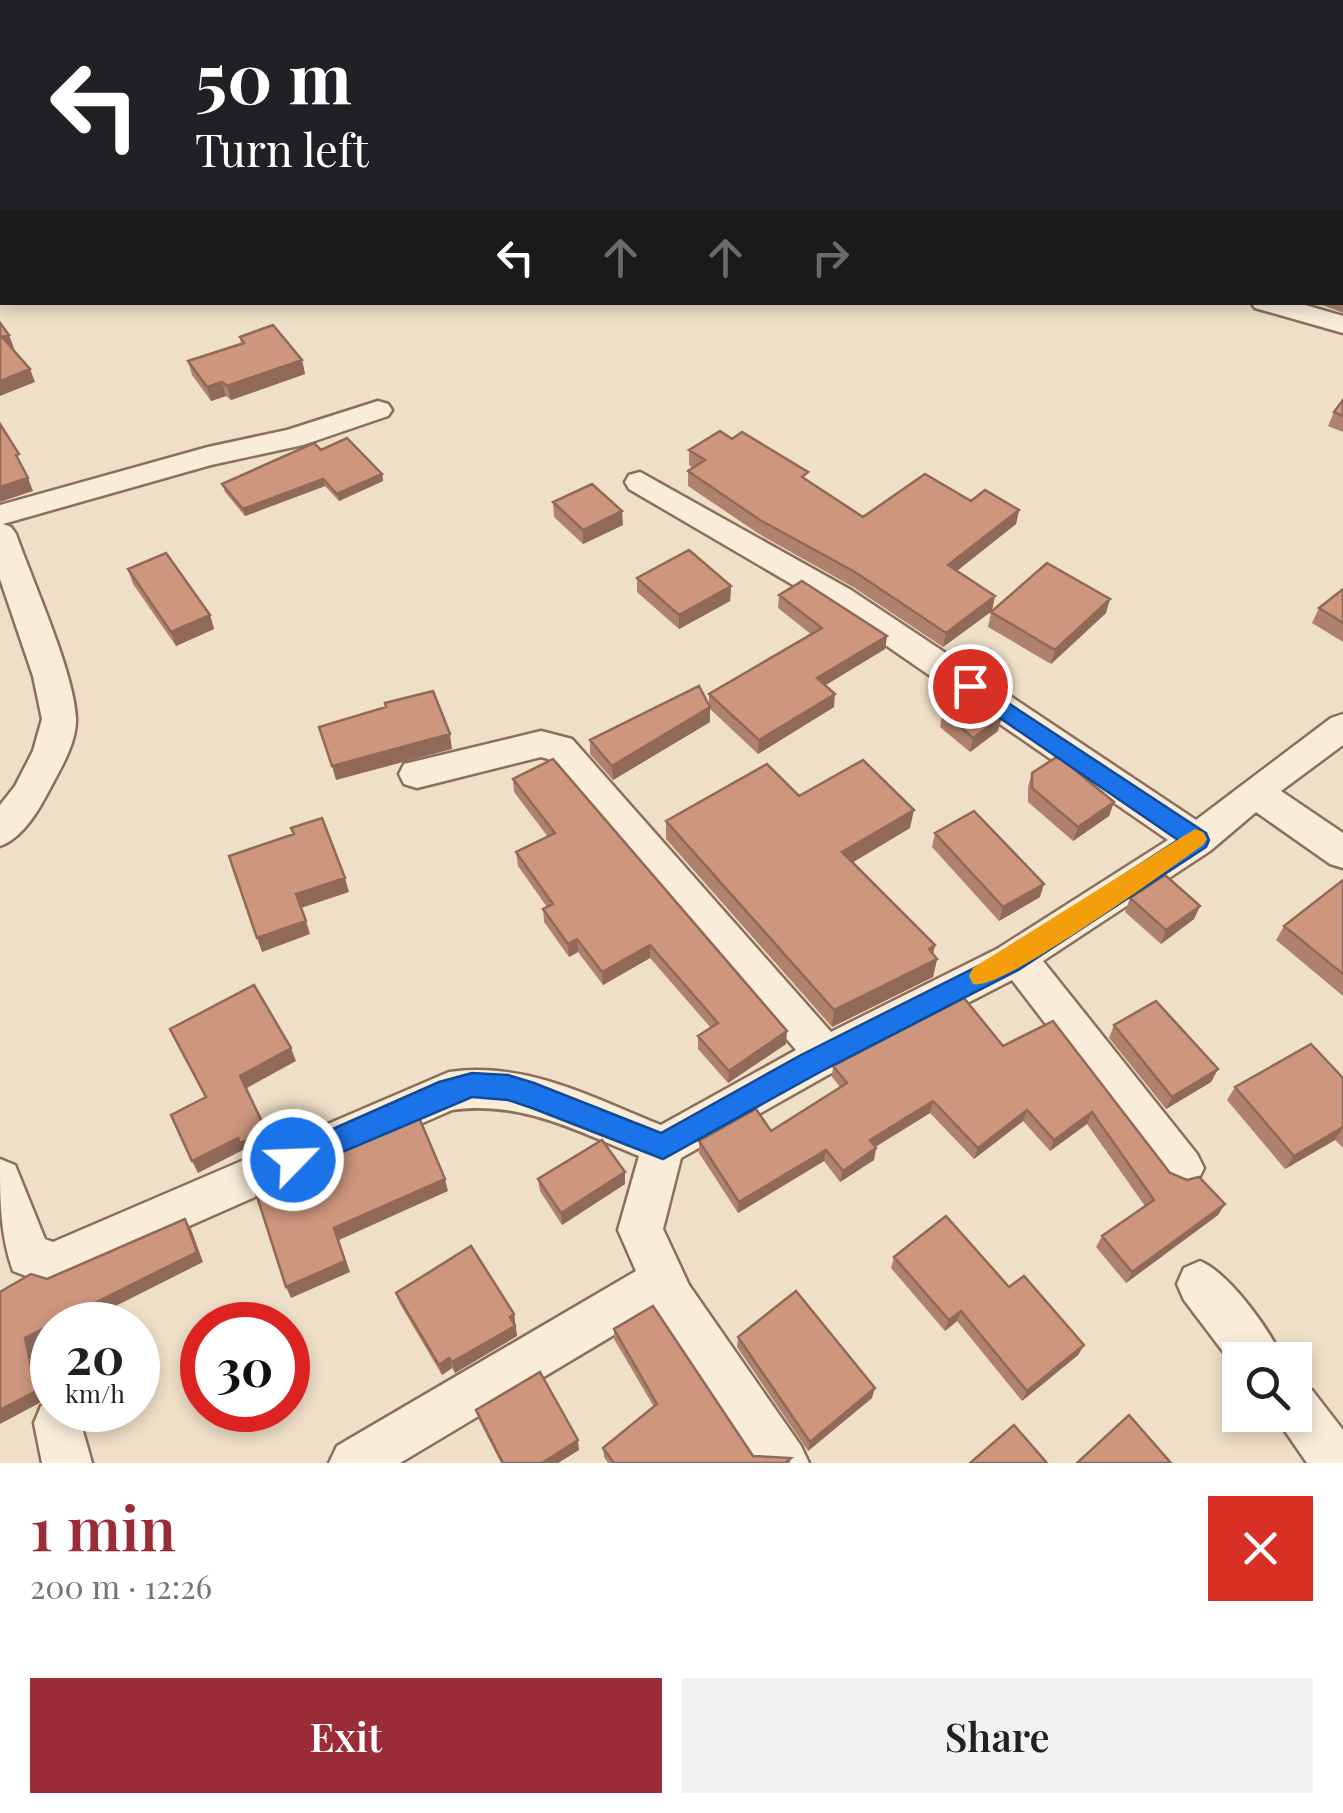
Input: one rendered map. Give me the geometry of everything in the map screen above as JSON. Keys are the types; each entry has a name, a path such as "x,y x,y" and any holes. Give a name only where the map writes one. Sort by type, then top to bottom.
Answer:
{"street":[{"path":"1274,305 1343,325"},
{"path":"0,515 208,456 294,438 378,410"},
{"path":"640,482 840,598 1197,840"},
{"path":"0,534 50,676 60,719 51,751 28,796 0,831"},
{"path":"784,1463 673,1301 640,1230 663,1146 1018,957 1197,840 1343,728"},
{"path":"417,774 540,744 560,749 826,1056"},
{"path":"1256,792 1343,852"},
{"path":"1018,957 1182,1168"},
{"path":"0,1180 29,1255 52,1264 449,1091 472,1085 508,1088 534,1096 663,1146"},
{"path":"354,1463 663,1280"},
{"path":"1200,1284 1244,1342"},
{"path":"1312,1429 1338,1463"}],"building":[{"path":"0,323 9,335 2,337 30,369 0,381"},
{"path":"273,325 302,360 227,386 222,382 207,387 188,361 244,343 240,337"},
{"path":"1343,400 1343,416 1334,412"},
{"path":"0,424 19,454 16,455 28,478 0,487"},
{"path":"720,431 732,439 742,432 808,472 802,477 863,517 925,474 971,501 985,490 1019,510 948,565 995,596 946,633 855,572 760,520 688,471 705,460 689,450"},
{"path":"347,438 382,474 337,494 323,479 243,509 222,484 314,443 321,450"},
{"path":"592,484 622,511 583,530 553,502"},
{"path":"689,550 731,586 679,615 637,578"},
{"path":"166,553 210,615 171,632 128,569"},
{"path":"1047,563 1110,599 1055,650 991,612"},
{"path":"802,581 887,636 817,678 835,694 759,740 709,694 822,628 779,595"},
{"path":"1343,589 1343,623 1319,608"},
{"path":"699,686 710,707 612,766 590,740"},
{"path":"433,691 450,734 332,766 319,727 386,707 385,703"},
{"path":"971,693 1002,717 973,738 943,712"},
{"path":"1058,756 1114,802 1078,827 1032,788 1032,773"},
{"path":"553,759 787,1031 729,1071 698,1036 718,1023 650,945 602,972 577,939 568,944 543,909 553,904 516,852 555,833 513,779"},
{"path":"863,760 914,810 842,852 935,945 929,949 937,959 834,1010 666,821 767,764 799,796"},
{"path":"974,811 1044,884 1003,907 935,833"},
{"path":"322,818 345,878 296,894 306,921 257,938 229,856 294,834 291,828"},
{"path":"1165,875 1200,906 1166,930 1130,898"},
{"path":"1343,880 1343,974 1284,926"},
{"path":"254,985 291,1048 240,1076 267,1132 240,1143 238,1138 192,1161 171,1115 206,1097 170,1029"},
{"path":"964,998 1003,1046 1053,1021 1170,1173 1187,1180 1199,1177 1225,1204 1132,1272 1102,1236 1154,1200 1092,1112 1054,1140 1027,1110 978,1148 933,1101 870,1140 876,1148 843,1171 826,1150 739,1202 699,1141 756,1109 771,1131 847,1083 833,1066"},
{"path":"1156,1001 1218,1069 1172,1097 1114,1025"},
{"path":"1311,1044 1343,1078 1343,1127 1294,1156 1235,1087"},
{"path":"418,1115 445,1179 334,1228 345,1261 286,1287 254,1187"},
{"path":"602,1140 625,1172 561,1213 538,1179"},
{"path":"946,1216 1009,1287 1024,1276 1084,1345 1027,1391 961,1311 949,1320 894,1257"},
{"path":"185,1219 197,1252 97,1302 30,1302 30,1336 25,1338 30,1394 0,1410 0,1292 31,1274 47,1279"},
{"path":"471,1246 514,1314 510,1317 515,1326 452,1362 449,1358 439,1365 396,1293"},
{"path":"796,1291 875,1388 810,1442 738,1337"},
{"path":"653,1306 753,1456 791,1458 785,1463 614,1463 603,1448 657,1404 614,1329"},
{"path":"540,1372 578,1440 542,1463 503,1463 476,1410"},
{"path":"1129,1415 1171,1463 1077,1463"},
{"path":"1014,1425 1047,1463 970,1463"}],"slow traffic":[{"path":"982,976 1018,957 1195,839"}],"route":[{"path":"293,1160 449,1091 472,1085 508,1088 534,1096 663,1146 810,1064 1011,961 1197,840 970,686"}]}
